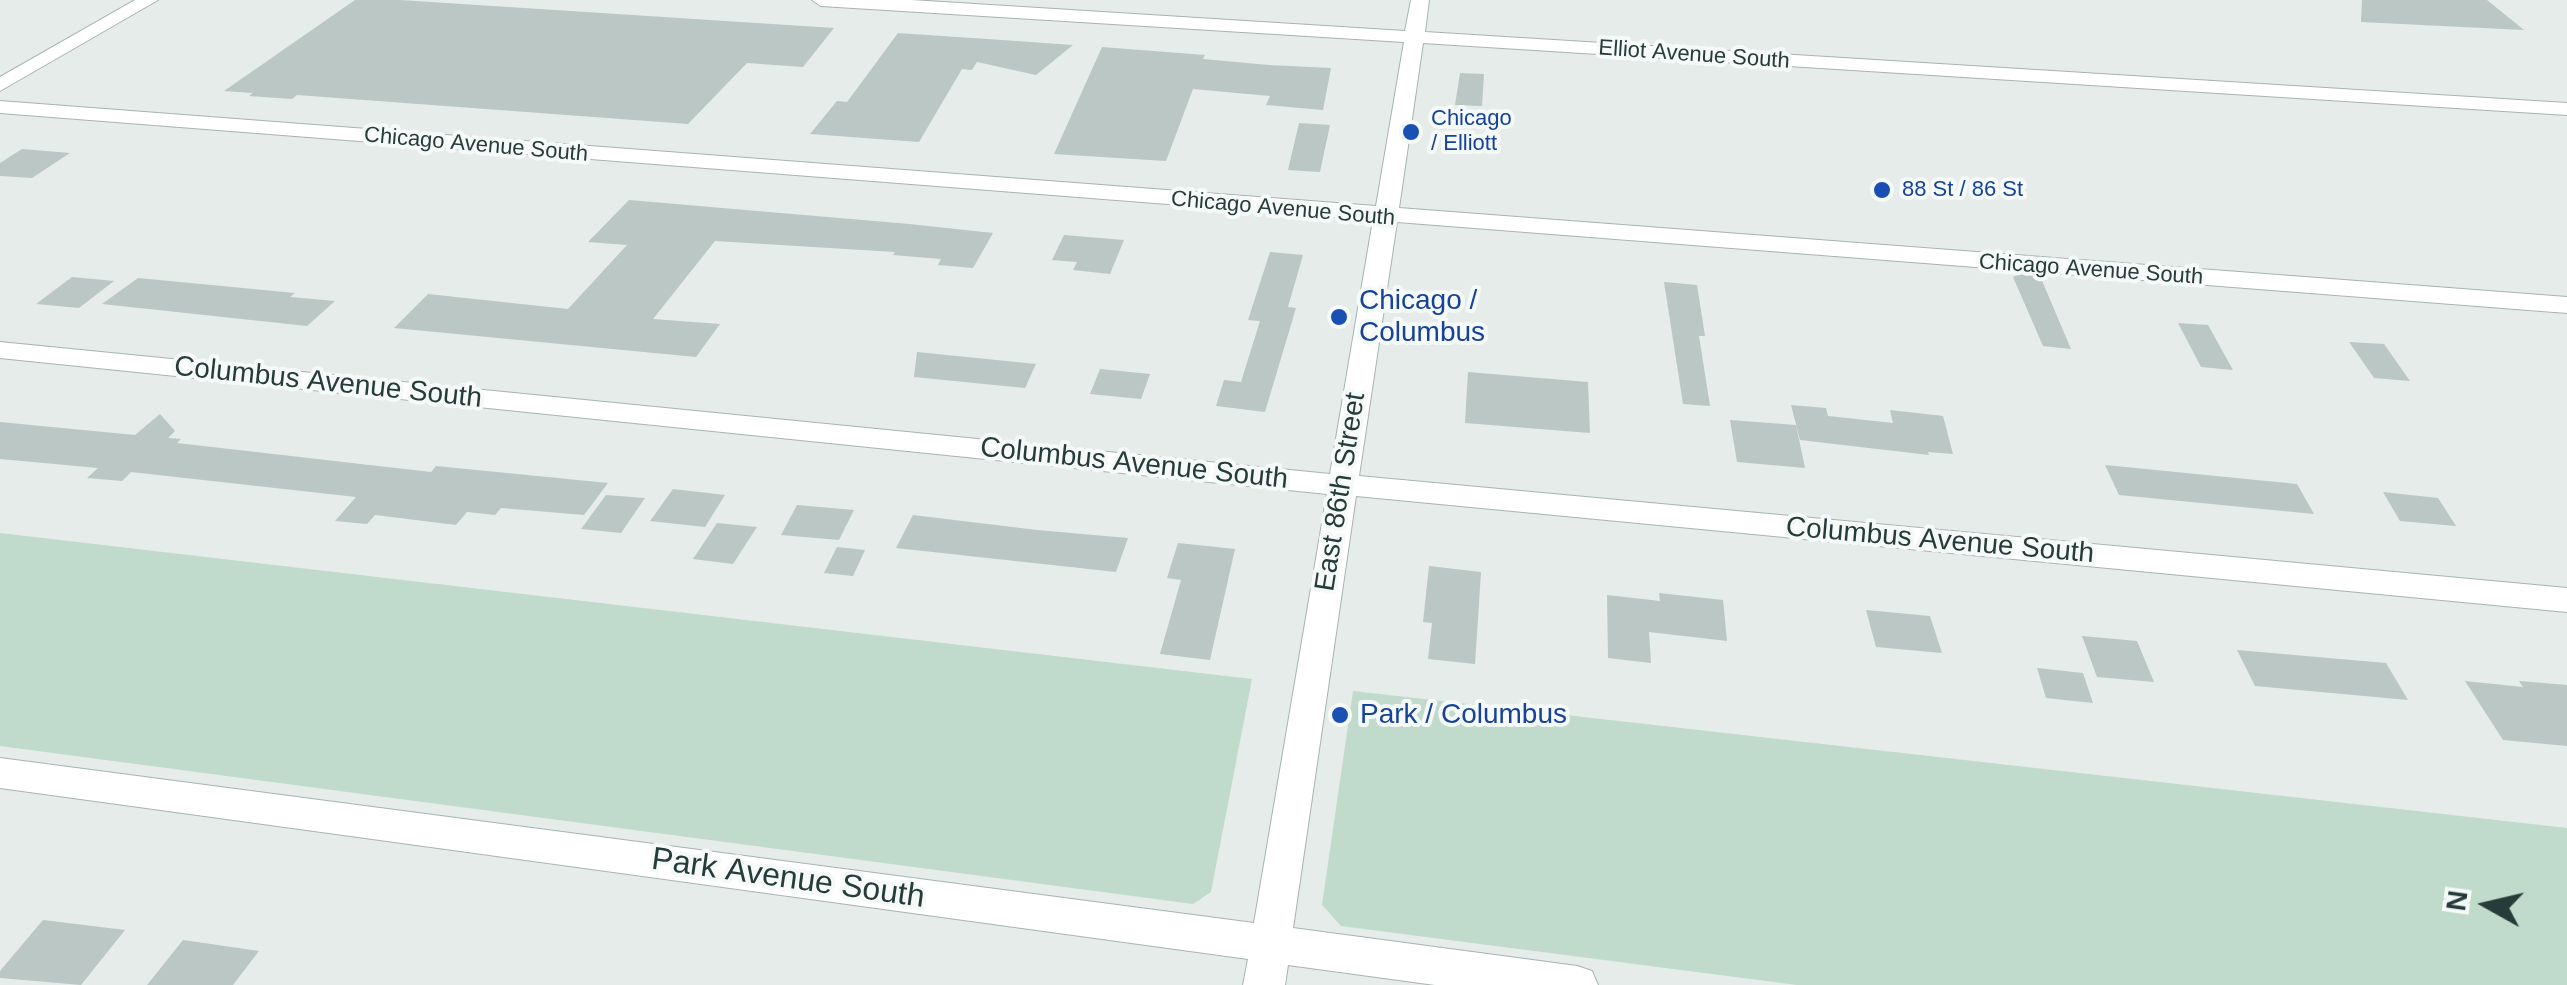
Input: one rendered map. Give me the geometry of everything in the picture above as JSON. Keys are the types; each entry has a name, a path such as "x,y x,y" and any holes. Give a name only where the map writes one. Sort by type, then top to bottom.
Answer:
{"street":[{"path":"0,86 149,0"},
{"name":"Elliot Avenue South","path":"820,0 2567,109"},
{"name":"East 86th Street","path":"1264,985 1420,0"},
{"name":"Chicago Avenue South","path":"0,107 2567,306"},
{"name":"Columbus Avenue South","path":"0,350 1342,485 2567,600"},
{"name":"Park Avenue South","path":"0,773 1576,985"}],"green space":[{"path":"0,533 1252,679 1211,892 1193,904 0,746"},
{"path":"1353,691 2567,828 2567,985 1797,985 1341,926 1322,905"}],"building":[{"path":"355,0 834,28 803,67 747,63 688,124 297,95 292,99 249,96 253,93 224,91"},
{"path":"2362,0 2487,0 2524,30 2361,22"},
{"path":"898,33 1073,45 1036,75 977,62 972,70 962,69 919,142 810,134 837,101 847,102"},
{"path":"1102,47 1331,68 1323,110 1266,105 1270,96 1193,89 1166,161 1054,154"},
{"path":"1460,73 1484,74 1482,106 1455,105"},
{"path":"1299,123 1330,125 1320,172 1288,170"},
{"path":"22,149 70,153 32,178 0,176 0,163"},
{"path":"629,200 993,233 973,268 938,265 941,259 893,255 895,252 715,241 653,319 720,324 696,357 394,328 428,294 568,309 627,245 588,242"},
{"path":"1064,235 1124,240 1110,274 1073,270 1077,262 1052,260"},
{"path":"1270,252 1303,255 1288,307 1296,308 1265,412 1216,406 1224,380 1241,382 1260,321 1248,320"},
{"path":"2040,276 2071,349 2043,346 2013,277"},
{"path":"72,277 114,281 79,308 36,304"},
{"path":"138,278 295,293 290,297 335,301 307,326 102,304"},
{"path":"1664,282 1697,285 1705,336 1699,336 1710,406 1683,404"},
{"path":"2178,323 2208,325 2233,370 2201,367"},
{"path":"2349,342 2384,344 2410,381 2374,378"},
{"path":"917,352 1036,364 1025,388 914,377"},
{"path":"1100,369 1150,374 1141,399 1090,394"},
{"path":"1468,372 1588,382 1590,433 1465,423"},
{"path":"1791,405 1826,408 1828,416 1893,423 1890,410 1943,416 1953,454 1928,452 1929,455 1800,440"},
{"path":"160,414 175,431 168,438 181,439 177,443 431,472 436,466 608,483 584,515 501,508 495,515 467,512 456,525 375,515 367,524 335,521 356,497 131,472 122,481 87,478 98,468 0,459 0,422 135,435"},
{"path":"1730,420 1796,425 1805,468 1737,462"},
{"path":"2105,465 2297,484 2314,514 2119,495"},
{"path":"673,489 725,495 705,527 650,521"},
{"path":"2383,492 2438,498 2456,526 2400,521"},
{"path":"606,495 645,498 621,533 581,529"},
{"path":"797,505 854,510 839,540 781,535"},
{"path":"913,515 1128,538 1116,572 896,548"},
{"path":"717,523 757,527 733,564 693,559"},
{"path":"1178,543 1235,549 1210,660 1160,654 1181,580 1167,578"},
{"path":"837,547 865,550 853,576 824,573"},
{"path":"1429,566 1481,572 1475,664 1428,659 1432,623 1423,622"},
{"path":"1659,593 1723,600 1727,641 1649,632 1651,663 1608,658 1607,595 1660,601"},
{"path":"1866,610 1930,616 1942,653 1876,647"},
{"path":"2082,636 2137,641 2154,682 2097,677"},
{"path":"2237,650 2386,663 2408,700 2255,686"},
{"path":"2037,668 2083,673 2093,703 2046,698"},
{"path":"2465,681 2523,687 2519,681 2567,685 2567,746 2503,740"},
{"path":"43,920 125,930 81,985 0,978 0,971"},
{"path":"183,940 259,951 233,985 147,985"}],"place":[{"name":"Chicago / Elliott","path":"1411,132"},
{"name":"88 St / 86 St","path":"1882,190"},
{"name":"Chicago / Columbus","path":"1339,317"},
{"name":"Park / Columbus","path":"1340,715"}]}
